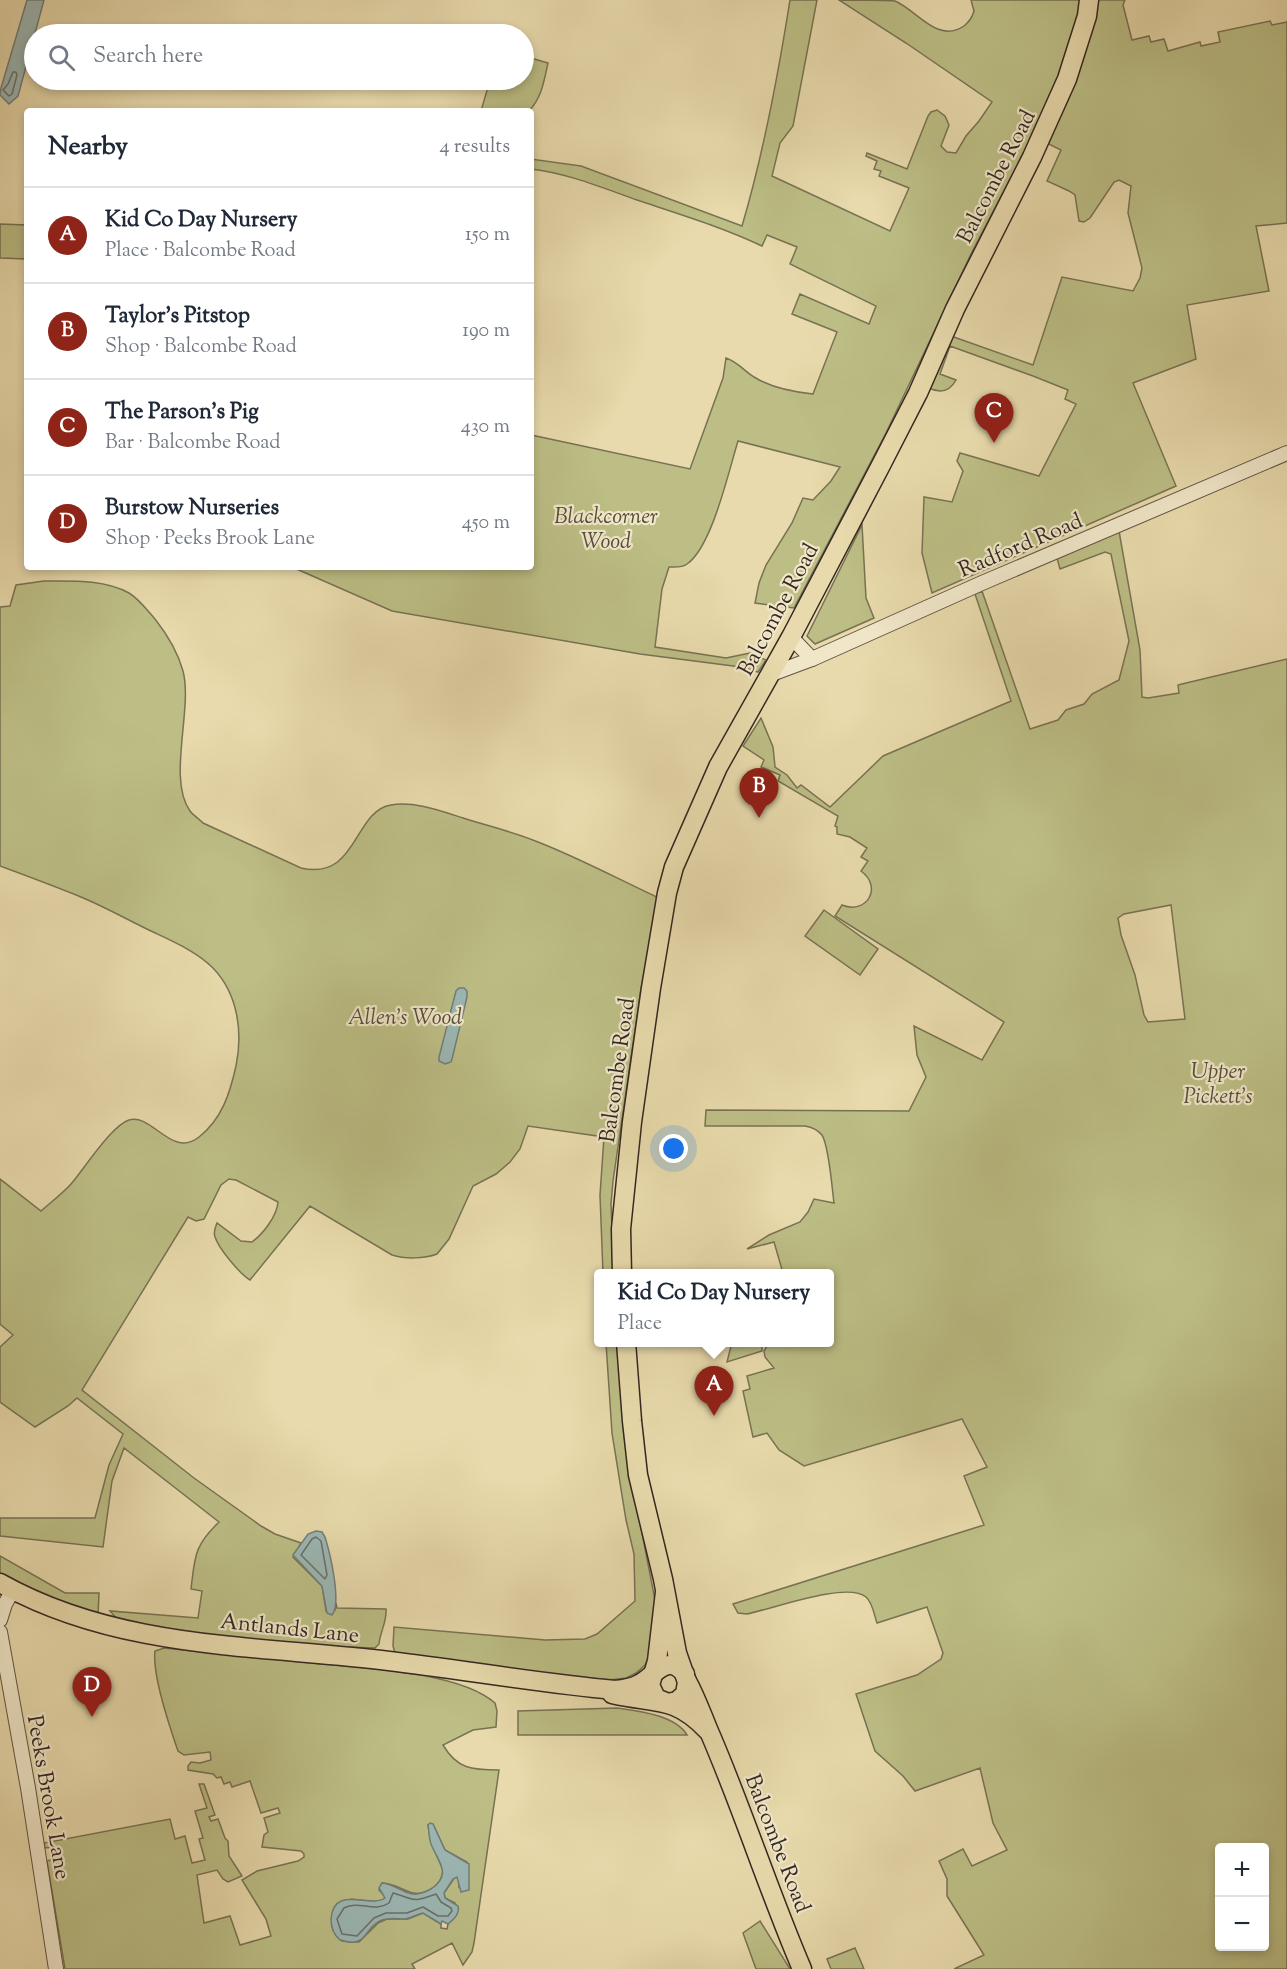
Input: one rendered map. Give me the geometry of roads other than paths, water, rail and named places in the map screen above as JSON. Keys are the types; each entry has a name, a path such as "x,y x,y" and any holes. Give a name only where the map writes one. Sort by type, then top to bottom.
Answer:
{"main road":[{"name":"Balcombe Road","path":"622,1269 622,1220 632,1122 651,988 671,875 718,767 791,637 918,393 955,309 1059,100 1075,58 1087,16 1089,0"},
{"name":"Balcombe Road","path":"626,1347 636,1464 677,1653 699,1702 802,1969"},
{"name":"Antlands Lane","path":"7,1586 64,1613 106,1626 151,1636 388,1661 615,1690 630,1688 653,1674"},
{"name":"Balcombe Road","path":"653,1674 658,1655 665,1592"},
{"path":"669,1665 679,1668 686,1677 686,1692 673,1702 658,1699 652,1692 650,1684 653,1674 660,1667 669,1665"},
{"name":"Antlands Lane","path":"585,1687 634,1699 665,1702"},
{"name":"Balcombe Road","path":"665,1702 681,1708 710,1734"}],"street":[{"name":"Radford Road","path":"769,675 812,659 982,583 1287,453"},
{"path":"791,637 812,659"},
{"path":"0,1618 5,1604 7,1586"},
{"name":"Peeks Brook Lane","path":"0,1632 28,1788 56,1969"}],"water":[{"path":"27,0 44,0 38,24 24,24 24,74 18,96 9,104 0,95"},
{"path":"459,988 467,991 467,997 452,1059 451,1062 445,1064 439,1061 439,1057 456,991"},
{"path":"316,1531 322,1532 325,1537 332,1566 336,1600 332,1615 327,1613 322,1586 293,1555 308,1534"},
{"path":"433,1824 445,1850 469,1864 469,1890 461,1892 457,1877 453,1879 444,1893 445,1898 458,1906 456,1916 448,1924 442,1921 441,1924 423,1913 405,1919 385,1919 371,1928 361,1940 349,1942 340,1940 333,1931 331,1919 334,1908 339,1902 345,1900 378,1901 385,1898 379,1888 382,1883 409,1893 420,1894 438,1883 443,1873 430,1842 428,1825"}],"place":[{"name":"The Parson's Pig","path":"994,443"},
{"name":"Taylor's Pitstop","path":"759,818"},
{"name":"Kid Co Day Nursery","path":"714,1416"},
{"name":"Burstow Nurseries","path":"92,1717"}],"park label":[{"name":"Blackcorner Wood","path":"606,528"},
{"name":"Allen's Wood","path":"405,1016"},
{"name":"Upper Pickett's","path":"1218,1082"}]}
